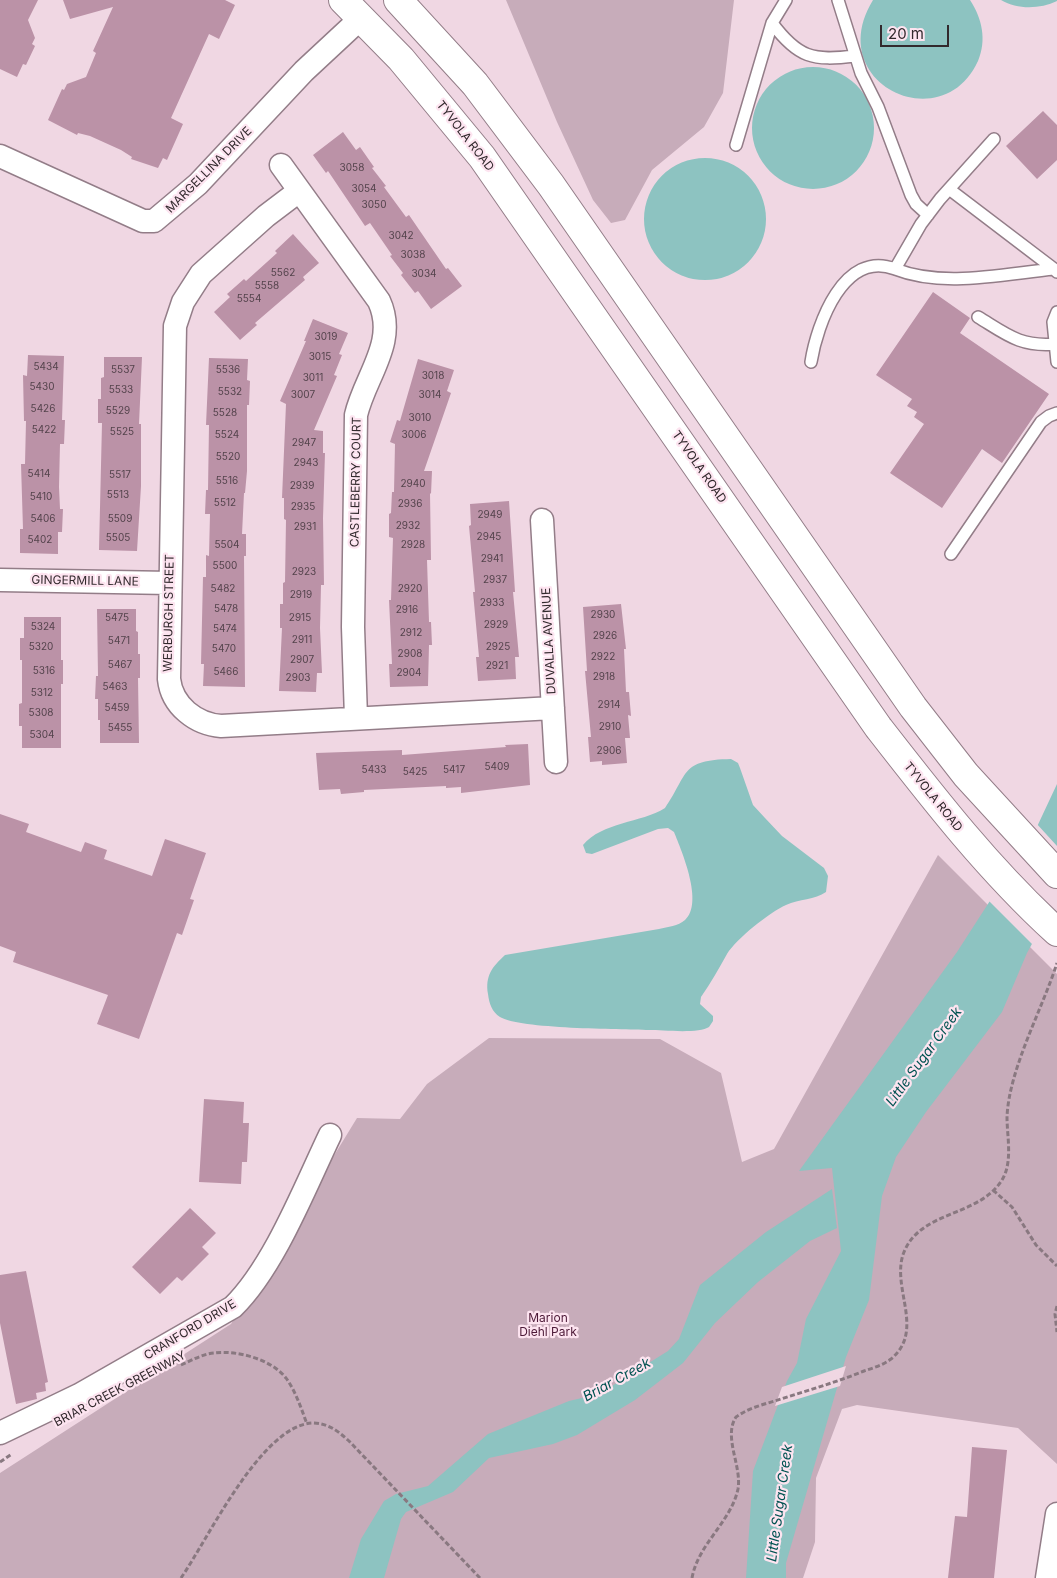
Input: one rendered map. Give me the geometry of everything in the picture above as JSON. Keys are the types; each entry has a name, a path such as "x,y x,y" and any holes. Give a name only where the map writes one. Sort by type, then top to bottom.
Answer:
{"main road":[{"path":"398,0 475,84 546,177 870,648 934,735 984,796 1057,874"},
{"name":"TYVOLA ROAD","path":"352,9 430,92 482,157 559,265 878,727 961,832 994,870 1057,932"}],"street":[{"name":"MARGELLINA DRIVE","path":"0,156 143,221 154,221 198,184 304,71 352,9"},
{"name":"CASTLEBERRY COURT","path":"280,165 379,301 385,319 383,346 360,398 356,415 353,627 356,718"},
{"name":"WERBURGH STREET","path":"299,191 274,210 204,272 188,292 178,315 173,357 169,681 177,702 195,718 212,725 222,726 553,708"},
{"name":"DUVALLA AVENUE","path":"542,520 556,762"},
{"name":"GINGERMILL LANE","path":"0,580 170,583"},
{"name":"CRANFORD DRIVE","path":"0,1433 79,1394 233,1307 246,1294 283,1233 330,1135"},
{"path":"1047,1578 1057,1514"}],"lane":[{"path":"736,145 772,23 786,0"},
{"path":"838,0 855,56 897,154 911,195 916,204 928,215"},
{"path":"772,23 788,44 803,53 822,58 855,56"},
{"path":"895,269 928,215 948,188 994,139"},
{"path":"948,188 1055,271"},
{"path":"811,362 822,318 841,288 854,274 865,268 882,265 923,278 944,279 1055,271"},
{"path":"1057,312 1053,322 1057,362"},
{"path":"978,317 1020,342 1040,346 1055,344"},
{"path":"951,554 1041,422 1048,416 1057,413"}],"path":[{"path":"692,1578 698,1561 728,1513 736,1495 738,1469 732,1437 733,1422 749,1410 853,1375 892,1358 905,1338 908,1318 900,1282 904,1252 912,1240 929,1224 980,1202 1002,1179 1006,1168 1007,1118 1012,1085 1057,963"},
{"path":"993,1190 1012,1207 1036,1246 1057,1266"},
{"path":"1057,1306 1055,1314 1057,1332"},
{"name":"BRIAR CREEK GREENWAY","path":"176,1367 213,1353 242,1355 259,1360 285,1376 295,1392 307,1424"},
{"path":"181,1578 243,1478 257,1460 285,1434 307,1424 330,1426 349,1441 479,1577"},
{"path":"0,1462 20,1450"}],"green space":[{"path":"506,0 734,0 723,93 704,127 652,170 625,220 611,223 593,200 557,122"},
{"name":"Marion Diehl Park","path":"938,855 1057,974 1057,1464 1018,1428 857,1405 842,1409 816,1478 815,1542 803,1578 0,1578 0,1473 231,1324 357,1118 400,1119 427,1084 489,1038 660,1039 721,1073 742,1162 774,1149"}],"water":[{"path":"873,0 970,0 978,14 983,37 978,61 961,84 939,96 916,98 893,91 874,77 863,56 861,30"},
{"path":"1001,0 1057,1 1043,6 1022,7"},
{"path":"813,67 836,71 856,85 870,105 874,128 870,151 856,171 836,185 813,189 790,185 770,171 756,151 752,128 756,105 770,85 790,71"},
{"path":"705,158 728,162 748,176 762,196 766,219 762,242 748,262 728,276 705,280 682,276 662,262 648,242 644,219 648,196 662,176 682,162"},
{"path":"731,759 738,763 753,805 782,836 824,868 828,876 826,892 822,895 791,903 779,909 754,926 731,948 701,997 700,1004 713,1016 713,1021 709,1027 680,1031 571,1028 527,1024 511,1021 497,1015 489,1001 487,988 493,968 505,955 659,929 676,925 685,920 690,912 692,890 686,864 674,832 668,828 658,829 592,854 586,853 583,845 591,837 611,827 645,817 665,808 683,777 694,766 703,762"},
{"name":"Little Sugar Creek","path":"1057,784 1057,898 1027,953 1002,1012 926,1112 896,1157 882,1196 869,1300 846,1357 786,1563 786,1578 746,1578 753,1471 787,1381 797,1363 806,1319 841,1251 832,1168 799,1171 957,952 1035,831"},
{"path":"832,1189 837,1228 810,1241 758,1282 715,1323 683,1363 635,1400 577,1435 553,1444 489,1458 453,1492 406,1512 401,1519 384,1578 349,1578 361,1539 384,1501 396,1494 428,1486 488,1434 569,1401 599,1394 668,1351 679,1339 700,1285 766,1232"}],"pier":[{"path":"1036,823 1057,846 1057,903 1034,946 988,900"},
{"path":"846,1366 840,1386 775,1406 782,1387"}],"building":[{"path":"0,0 38,0 28,20 35,38 32,44 35,46 26,65 23,64 17,77 0,69"},
{"path":"63,0 225,0 235,5 219,39 209,34 171,118 183,124 167,160 163,158 158,168 131,159 132,157 121,150 90,136 78,133 77,135 48,120 62,89 64,90 67,84 86,77 96,53 93,51 113,7 70,19"},
{"path":"1043,111 1057,125 1057,160 1037,179 1006,146"},
{"path":"343,132 356,150 360,147 374,167 372,168 386,186 384,187 406,217 409,215 446,269 448,268 462,286 431,309 418,291 415,293 401,275 403,273 370,223 365,226 328,171 326,173 313,155"},
{"path":"293,234 319,263 303,277 305,280 255,323 257,325 240,340 214,312 230,297 227,294 244,279 246,281 277,253 275,251"},
{"path":"933,292 970,318 960,333 1049,394 1002,463 982,449 942,508 890,473 924,424 914,417 917,412 907,406 912,399 876,375"},
{"path":"313,319 348,333 339,354 342,355 334,375 337,376 314,430 323,431 323,453 325,453 323,518 324,585 321,585 320,628 322,673 317,673 316,692 279,691 282,628 280,628 280,604 283,604 283,583 285,582 286,520 284,519 284,498 282,498 286,404 280,401 306,341 304,341"},
{"path":"28,355 64,356 62,420 65,420 64,444 60,444 59,487 60,509 63,509 62,532 58,532 58,554 20,553 20,529 23,529 21,464 25,464 26,421 24,421 23,375 27,376"},
{"path":"104,357 142,357 139,424 141,424 141,486 137,551 99,550 102,423 98,423 98,399 101,399"},
{"path":"209,358 248,359 247,380 250,381 249,405 247,405 247,471 242,534 246,534 246,556 244,556 245,687 203,686 204,664 201,664 203,577 206,577 206,555 209,556 210,514 205,514 206,490 208,490 209,425 206,425"},
{"path":"418,359 454,370 447,391 451,393 424,471 432,471 430,493 431,560 427,560 429,622 431,622 432,645 429,645 428,686 390,687 389,664 392,664 389,600 391,600 393,538 389,537 389,514 391,513 392,492 394,492 395,444 390,442 397,420 400,421"},
{"path":"509,501 515,592 513,592 519,657 515,657 516,679 478,681 476,657 479,657 469,526 471,525 470,504"},
{"path":"621,604 626,649 624,649 626,692 629,692 631,716 628,715 630,738 625,738 627,763 602,765 602,761 590,762 588,737 591,737 585,671 587,671 583,607"},
{"path":"97,609 136,609 138,654 140,654 140,678 138,678 139,743 100,743 98,699 95,699 96,676 98,676"},
{"path":"24,617 61,617 63,684 61,684 61,748 22,748 22,726 19,726 19,704 22,703 20,638 24,638"},
{"path":"528,744 530,785 461,793 461,787 446,788 446,786 364,790 364,792 341,794 340,789 319,790 316,753 402,750 402,755"},
{"path":"0,814 29,824 26,832 81,852 85,842 107,850 104,859 152,876 165,839 206,853 190,899 194,900 182,935 177,933 139,1039 97,1024 108,995 13,962 16,952 0,946"},
{"path":"204,1099 244,1102 243,1123 249,1123 247,1162 242,1162 241,1184 199,1182"},
{"path":"190,1208 216,1233 202,1247 209,1254 182,1281 177,1277 160,1294 132,1267"},
{"path":"26,1271 48,1382 45,1383 46,1391 36,1393 37,1399 16,1404 0,1323 0,1275"},
{"path":"972,1447 1007,1450 994,1578 948,1578 955,1516 967,1517"}],"water label":[{"name":"Briar Creek","path":"617,1380"}]}
